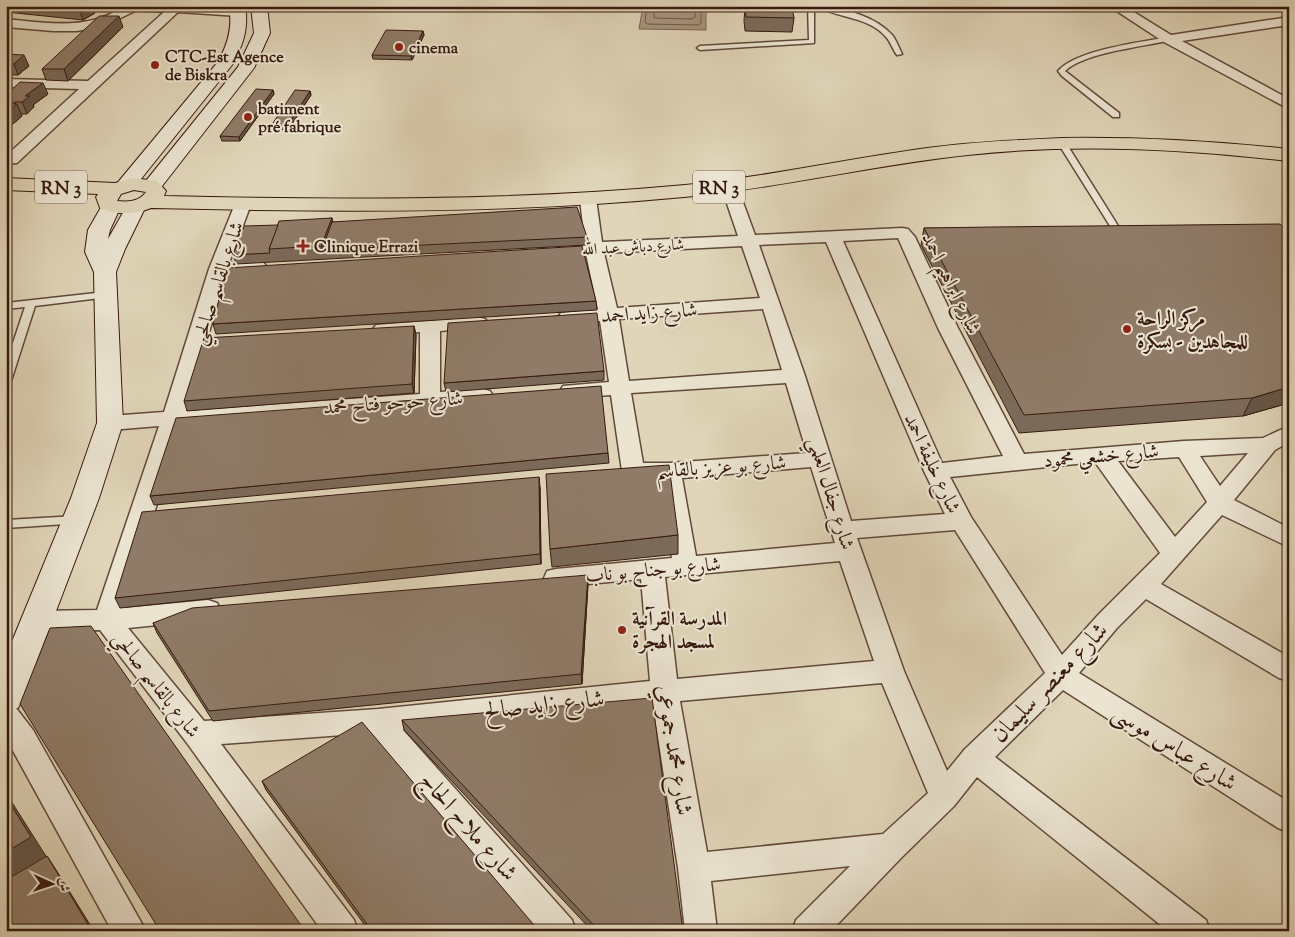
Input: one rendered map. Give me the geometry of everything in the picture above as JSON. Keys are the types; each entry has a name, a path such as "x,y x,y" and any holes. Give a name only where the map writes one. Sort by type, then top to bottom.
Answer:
{"main road":[{"name":"RN 3","path":"147,196 373,195 621,186 740,173 931,143 1045,134 1172,136 1289,147"},
{"name":"RN 3","path":"147,196 243,204 439,205 588,198 729,186 816,174 927,154 1062,143 1165,145 1289,156"},
{"name":"RN 3","path":"6,184 115,195"},
{"path":"115,195 144,184 147,196"},
{"name":"RN 3","path":"6,196 115,195"}],"street":[{"path":"6,23 61,27 87,26 99,23 132,6 174,9 238,9 238,34 234,49 224,66 115,195 99,230 96,252 105,283 110,423 77,520 6,698"},
{"path":"105,283 114,249 147,196 246,68 262,33 259,6"},
{"path":"1116,6 1169,39 1289,104"},
{"path":"11,160 174,9"},
{"path":"1169,39 1289,21"},
{"path":"6,83 92,85"},
{"name":"شارع جفال العلمي","path":"729,186 771,303 846,541 891,671 944,797"},
{"path":"588,198 594,248 609,315 620,388"},
{"name":"شارع بالقاسم صالحي","path":"243,204 218,269 207,341 174,418 153,513 114,593 107,620 197,734 342,931"},
{"name":"شارع ابراهيم احمد","path":"748,241 894,232 904,235 948,328 1017,464"},
{"name":"شارع خليفة احمد","path":"832,236 935,471 961,521 1061,675"},
{"name":"شارع دباش عبد الله","path":"536,251 748,241"},
{"path":"218,269 276,265"},
{"name":"شارع زايد احمد","path":"550,318 771,303"},
{"path":"362,330 500,322"},
{"path":"430,326 430,399"},
{"path":"553,392 795,376"},
{"name":"شارع بو عزيز بالقاسم","path":"620,388 623,472 670,471 821,459"},
{"name":"شارع حوحو فتاح محمد","path":"110,423 506,394"},
{"name":"شارع خشعي محمود","path":"935,471 1101,454 1278,439"},
{"name":"شارع معنصر سليمان","path":"808,931 890,848 944,797 975,758 1061,675 1108,621 1144,586 1278,439"},
{"path":"1184,448 1219,502 1289,538"},
{"path":"1101,454 1174,553"},
{"path":"670,471 686,566"},
{"name":"شارع بو جناح بو ناب","path":"533,580 686,566 961,521"},
{"name":"شارع محمد جموعي","path":"652,570 665,691 694,868 701,931"},
{"path":"1144,586 1289,670"},
{"path":"37,621 107,620 226,609"},
{"name":"شارع زايد صالح","path":"197,734 378,721 665,691 891,671"},
{"name":"شارع عباس موسى","path":"1061,675 1289,818"},
{"path":"6,716 23,738 130,931"},
{"name":"شارع ملاح الحاج","path":"378,721 560,931"},
{"path":"975,758 1194,931"},
{"path":"694,868 890,848"}],"lane":[{"path":"700,48 812,42 811,6"},
{"path":"820,6 856,17 880,27 892,38 899,54"},
{"path":"1116,115 1064,75 1061,71 1063,67 1078,60 1169,39"},
{"path":"1062,143 1121,237"},
{"path":"6,306 30,303 105,283"},
{"path":"6,381 30,303"},
{"path":"6,524 77,520"}],"water":[{"path":"643,6 706,6 706,30 639,29"}],"building":[{"path":"51,6 84,6 79,9"},
{"path":"745,6 788,6 788,8 792,8 794,18 746,17"},
{"path":"99,16 119,16 64,69 42,69"},
{"name":"cinema","path":"386,30 423,31 411,56 372,55"},
{"path":"6,54 24,55 14,64 6,64"},
{"path":"20,82 43,83 25,96 30,96 22,102 12,104 17,104 6,114 6,99 8,98 6,98 6,95"},
{"name":"batiment pré fabrique","path":"256,89 273,90 239,137 220,136"},
{"name":"batiment pré fabrique","path":"295,90 310,91 287,126 271,126"},
{"path":"577,207 587,237 322,250 332,222"},
{"path":"332,218 321,246 269,249 279,221"},
{"name":"مركز الراحة للمجاهدين - بسكرة","path":"1280,224 1289,232 1289,387 1252,398 1024,415 924,228 991,227"},
{"path":"278,225 269,249 270,253 233,255 244,226"},
{"path":"582,246 596,301 213,324 227,268"},
{"path":"597,313 604,371 444,383 448,323"},
{"path":"414,326 412,384 184,401 204,338"},
{"path":"601,386 608,453 150,496 176,418"},
{"path":"669,465 678,535 550,549 546,474"},
{"path":"539,477 540,554 115,598 142,512"},
{"path":"588,575 581,674 209,711 153,623 192,608"},
{"path":"91,626 305,931 160,931 20,704 50,628"},
{"path":"652,698 683,931 599,931 402,720"},
{"path":"362,722 539,931 372,931 262,781"},
{"path":"6,797 31,837 6,852"},
{"path":"47,856 92,931 6,931 6,880"}],"place":[{"name":"cinema","path":"399,47"},
{"name":"CTC-Est Agence de Biskra","path":"155,65"},
{"name":"batiment pré fabrique","path":"248,117"},
{"name":"Clinique Errazi","path":"303,246"},
{"name":"مركز الراحة للمجاهدين - بسكرة","path":"1127,329"},
{"name":"المدرسة القرآنية لمسجد الهجرة","path":"622,630"}]}
